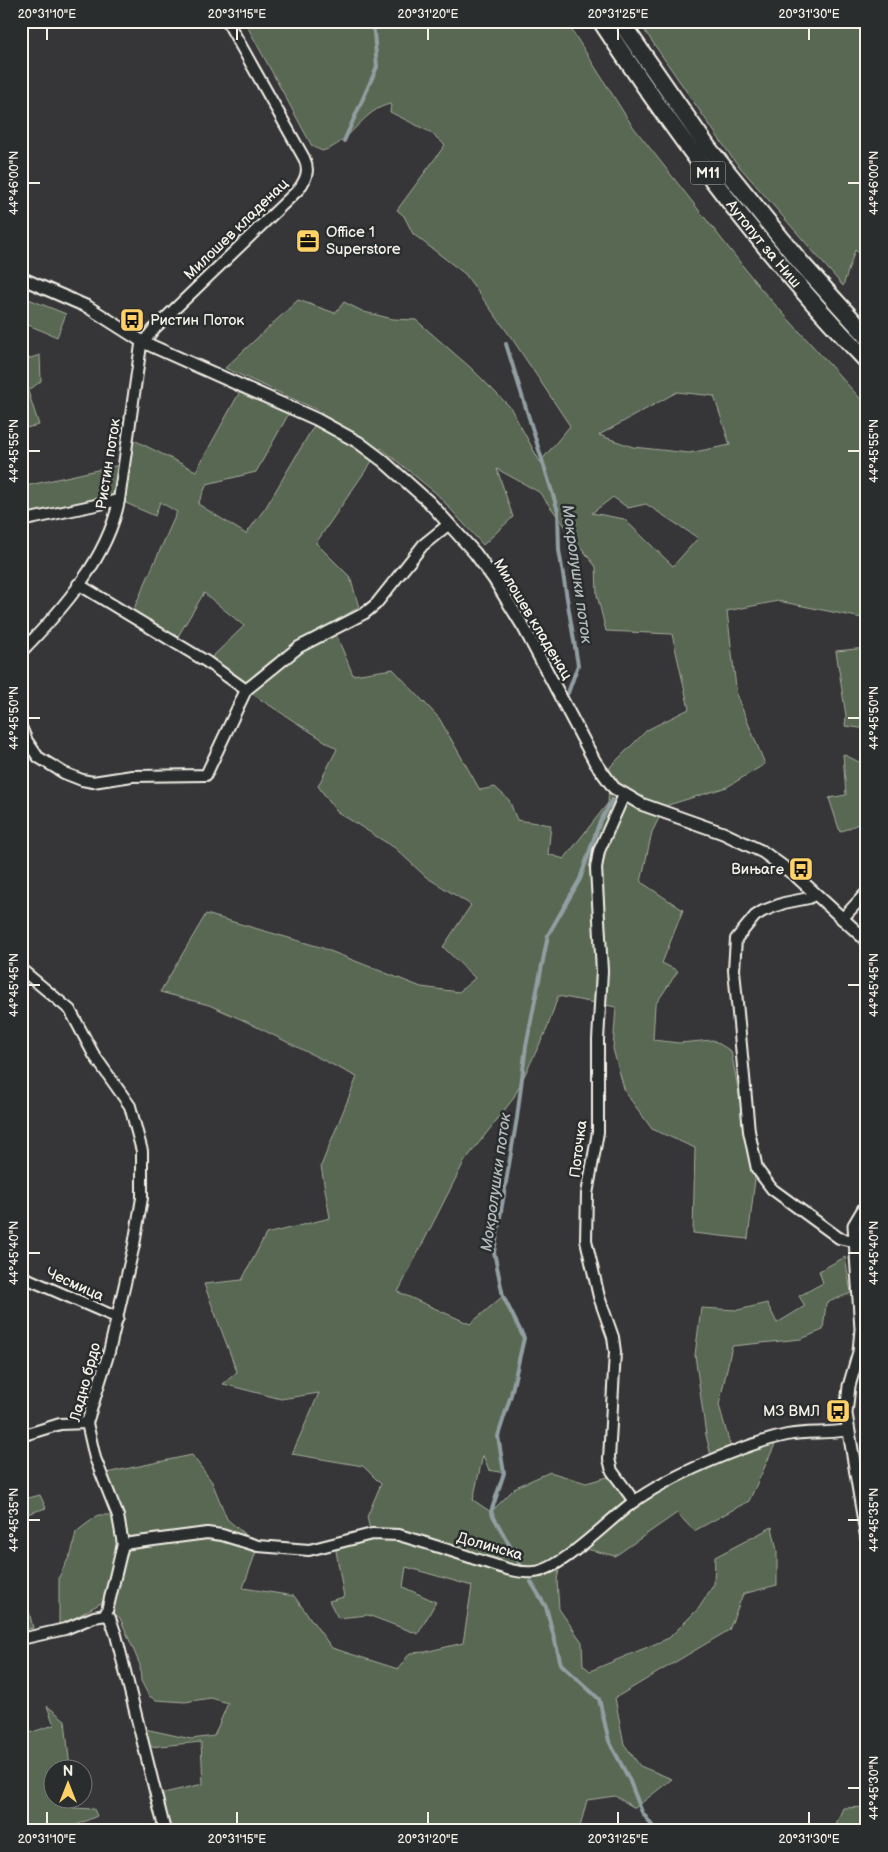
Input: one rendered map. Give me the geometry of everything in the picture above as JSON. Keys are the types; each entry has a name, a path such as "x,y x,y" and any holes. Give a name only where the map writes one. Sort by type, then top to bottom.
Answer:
{"highway":[{"name":"Аутопут за Ниш","path":"602,21 654,102 758,238 867,361"},
{"name":"Аутопут за Ниш","path":"620,21 708,148 801,263 867,336"}],"street":[{"name":"Милошев кладенац","path":"143,342 154,329 299,190 306,177 308,169 304,158 227,21"},
{"name":"Милошев кладенац","path":"21,278 88,307 143,342 344,433 396,471 449,524 494,579 524,628 600,770 614,788 624,795 661,812 752,846 775,860 867,940"},
{"name":"Ристин поток","path":"21,652 40,633 78,584 95,560 107,536 120,500 138,355 143,342"},
{"path":"21,521 120,500"},
{"path":"21,727 27,741 38,757 82,780 93,782 132,776 207,775 246,690 299,647 365,613 376,604 423,545 449,524"},
{"path":"78,584 207,662 246,690"},
{"name":"Поточка","path":"624,795 599,852 596,868 602,971 598,1040 598,1132 587,1194 586,1240 599,1297 613,1337 614,1361 609,1459 612,1471 634,1502"},
{"path":"842,919 867,892"},
{"path":"815,894 809,898 784,903 763,911 755,916 736,939 734,970 748,1123 754,1160 762,1177 772,1189 839,1238 853,1241"},
{"name":"Ладно брдо","path":"21,969 70,1010 94,1055 127,1101 134,1116 142,1151 142,1198 118,1318 87,1423 95,1458 118,1516 123,1544 106,1615"},
{"path":"867,1202 855,1221 853,1241 861,1306 863,1355 847,1398 848,1430 867,1539"},
{"name":"Чесмица","path":"21,1276 118,1318"},
{"path":"21,1436 60,1424 87,1423"},
{"name":"Долинска","path":"123,1544 207,1533 222,1535 258,1546 309,1550 372,1534 386,1534 399,1535 506,1569 535,1572 546,1569 578,1547 634,1502 667,1481 773,1439 802,1433 848,1430"},
{"path":"21,1639 65,1629 94,1617 106,1615 110,1618 116,1635 165,1831"}],"green space":[{"path":"258,21 566,21 631,124 761,289 867,406 867,619 778,601 727,611 737,696 765,764 727,787 665,806 652,832 641,882 683,910 662,963 678,971 655,1005 653,1040 679,1043 713,1040 731,1051 755,1179 748,1239 693,1233 695,1148 652,1129 625,1092 613,1049 616,1007 558,996 547,1029 513,1099 464,1162 398,1292 470,1324 503,1296 524,1338 509,1406 498,1436 504,1473 489,1470 483,1455 473,1500 491,1512 516,1487 550,1472 586,1483 615,1475 634,1501 683,1474 778,1438 749,1501 694,1531 677,1513 615,1556 578,1547 561,1559 557,1580 559,1609 582,1642 583,1665 590,1671 669,1638 699,1608 714,1584 715,1557 772,1527 777,1551 777,1585 743,1594 729,1630 615,1698 624,1744 640,1766 672,1779 635,1808 615,1796 587,1800 579,1831 165,1831 155,1795 203,1784 201,1742 149,1747 145,1729 191,1739 214,1736 228,1703 211,1698 185,1702 156,1700 149,1696 141,1681 140,1665 120,1618 101,1603 59,1627 59,1577 72,1551 76,1532 98,1515 121,1515 106,1473 192,1455 212,1482 227,1519 258,1546 243,1588 294,1596 332,1648 398,1669 410,1653 425,1652 463,1643 472,1586 406,1567 403,1587 436,1602 418,1634 368,1615 338,1618 329,1601 344,1597 335,1545 371,1534 367,1517 381,1484 363,1466 292,1454 319,1393 281,1399 223,1384 237,1372 204,1284 242,1280 266,1234 330,1218 321,1166 357,1077 209,1005 160,992 206,914 320,947 421,987 459,992 475,978 443,947 471,905 426,877 395,848 336,811 318,786 337,749 246,690 279,661 334,629 353,675 393,669 439,718 480,790 495,787 509,800 517,820 551,825 548,854 564,859 608,803 610,767 647,730 689,709 672,634 606,631 597,595 596,567 539,492 497,469 513,517 483,545 437,494 381,448 316,543 350,577 359,607 296,645 248,684 211,658 244,626 204,593 174,643 131,615 177,512 160,502 155,516 119,500 21,521 21,487 124,464 128,437 196,471 243,386 292,408 256,472 207,484 198,504 246,534 266,507 322,412 225,368 298,300 335,313 344,302 364,312 393,319 416,320 471,368 510,407 540,462 570,426 513,340 465,274 413,234 404,216 397,210 445,145 430,132 390,112 391,104 372,112 332,147 322,151 312,146 247,26","holes":["677,392 714,396 730,445 689,453 633,447 599,435","613,497 628,508 646,504 698,538 673,566 624,519 592,513"]},
{"path":"638,21 867,21 867,259 855,250 843,286 733,159"},
{"path":"21,296 66,314 57,337 21,322"},
{"path":"40,355 41,381 28,391 39,425 21,429 21,361"},
{"path":"21,567 26,567 23,616 21,616"},
{"path":"867,648 867,729 845,726 846,716 836,651"},
{"path":"843,754 867,766 867,820 840,832 829,798 846,795"},
{"path":"845,1257 851,1293 826,1303 823,1330 801,1339 732,1346 719,1405 732,1452 712,1460 706,1435 695,1355 701,1308 738,1310 767,1303 777,1323 805,1306 799,1296 823,1283 819,1271"},
{"path":"40,1495 46,1508 21,1516 21,1500"},
{"path":"21,1578 33,1628 21,1630"},
{"path":"47,1706 65,1720 69,1760 42,1760 42,1810 94,1809 97,1816 63,1831 21,1831 21,1771 25,1760 26,1734 54,1725"},
{"path":"867,1807 867,1831 833,1831 843,1808"}],"waterway":[{"name":"Мокролушки поток","path":"344,141 377,67 373,21"},
{"name":"Мокролушки поток","path":"506,344 558,511 559,550 578,665 568,693"},
{"name":"Мокролушки поток","path":"521,1566 491,1512 504,1473 498,1436 511,1395 524,1338 503,1296 494,1252 517,1118 526,1046 548,935 580,879 599,824 612,800"},
{"path":"531,1582 546,1607 561,1664 599,1699 609,1741 629,1779 642,1812 656,1831"}],"place":[{"name":"Office 1 Superstore","path":"308,241"},
{"name":"Ристин Поток","path":"132,320"},
{"name":"Вињаге","path":"801,869"},
{"name":"МЗ ВМЛ","path":"838,1411"}]}
